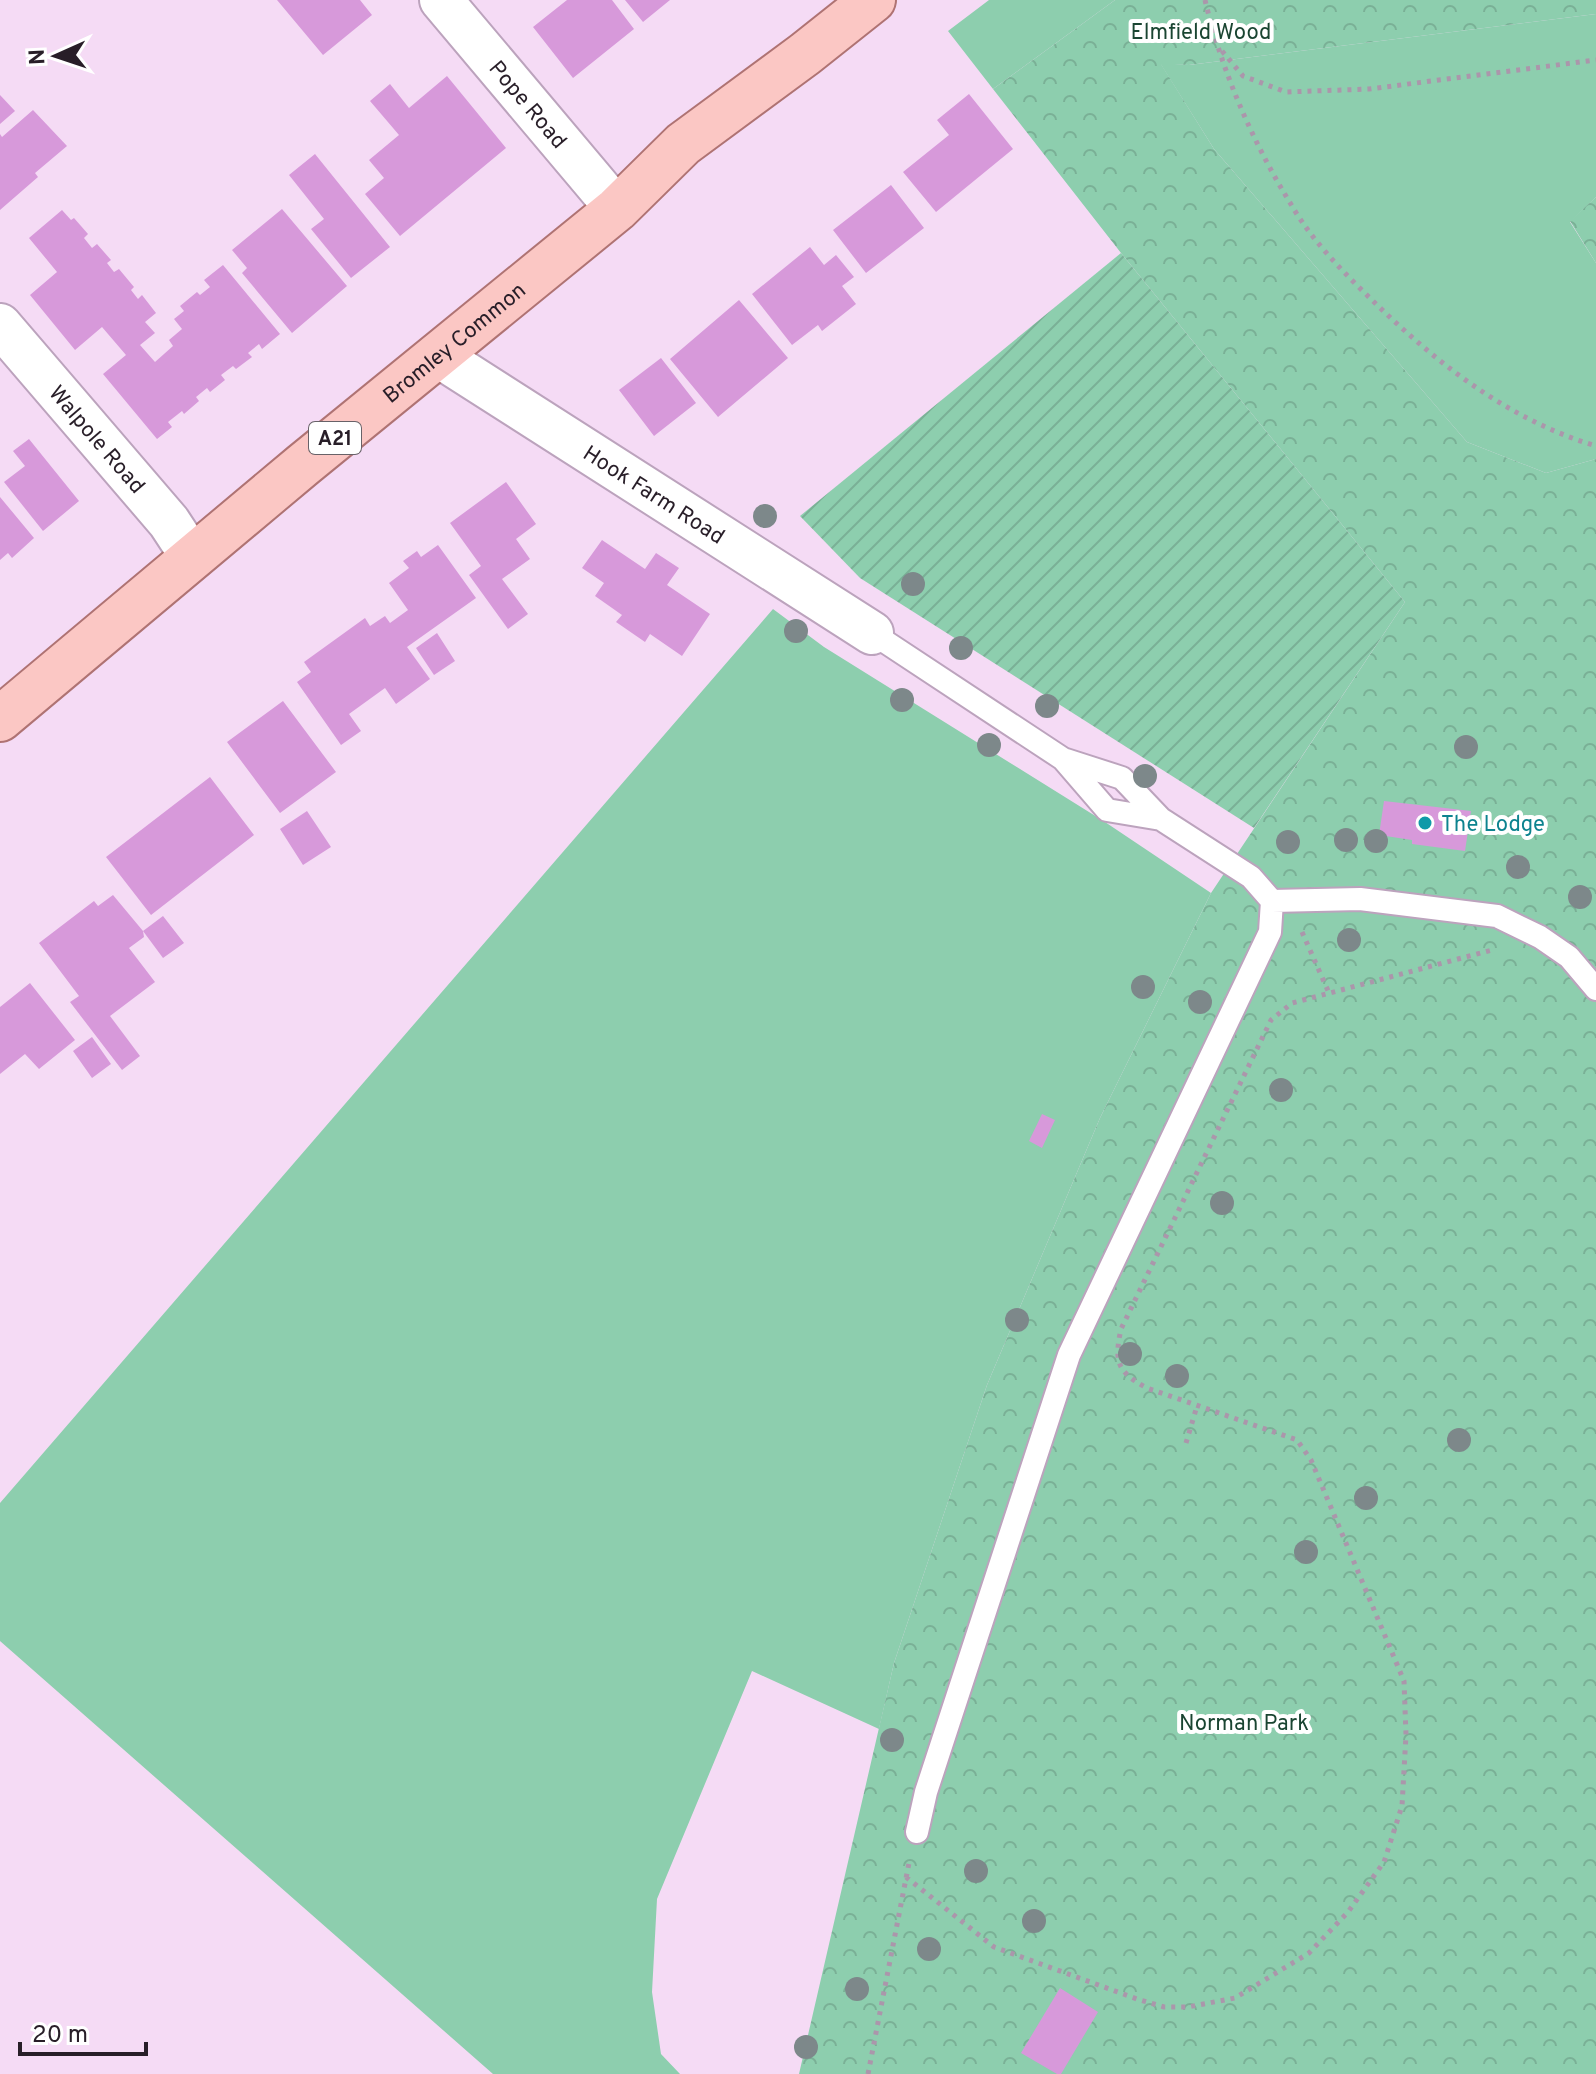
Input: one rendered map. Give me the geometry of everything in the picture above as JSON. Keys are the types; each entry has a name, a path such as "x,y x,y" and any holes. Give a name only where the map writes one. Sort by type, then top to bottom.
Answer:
{"main road":[{"name":"Bromley Common","path":"0,719 192,557 617,209 683,144 873,0"}],"street":[{"name":"Pope Road","path":"441,0 617,209"},
{"name":"Walpole Road","path":"0,325 169,522 192,557"},
{"name":"Hook Farm Road","path":"437,355 872,633"}],"lane":[{"path":"872,633 1063,759 1122,778 1161,819 1251,877 1272,901 1270,932 1069,1355 926,1792 917,1832"},
{"path":"1063,759 1107,810 1161,819"},
{"path":"1272,901 1360,899 1497,916 1540,937 1569,957 1596,989"}],"path":[{"path":"1205,0 1243,116 1293,208 1342,271 1422,348 1490,398 1564,436 1596,446"},
{"path":"1218,47 1243,76 1286,92 1369,89 1596,60"},
{"path":"1272,901 1306,936 1329,993"},
{"path":"906,1877 994,1947 1137,1999 1164,2007 1188,2007 1235,1998 1309,1953 1348,1912 1384,1862 1402,1806 1406,1735 1404,1681 1311,1460 1297,1440 1197,1406 1131,1379 1119,1366 1116,1352 1121,1329 1271,1020 1292,1003 1540,937"},
{"path":"1186,1443 1197,1406"},
{"path":"868,2074 917,1832"}],"green space":[{"path":"989,0 1115,0 993,89 948,31"},
{"name":"Norman Park","path":"1115,0 1596,0 1596,14 1189,65 1161,64 1214,149 1467,442 1546,473 1596,459 1596,2074 799,2074 894,1663 987,1385 1100,1118 1211,893 1405,602 1121,253 993,89"},
{"name":"Elmfield Wood","path":"1596,14 1596,197 1570,222 1596,263 1596,459 1546,473 1467,442 1214,149 1160,63 1189,65"},
{"path":"1596,197 1596,263 1570,221"},
{"path":"1121,253 1405,602 1254,828 860,578 800,516"},
{"path":"773,609 824,647 1105,822 1211,893 1100,1118 987,1385 894,1663 879,1729 752,1671 657,1899 652,1992 661,2054 680,2074 493,2074 0,1641 0,1503"}],"building":[{"path":"277,0 360,0 372,15 323,55"},
{"path":"567,0 612,0 634,29 573,78 533,27"},
{"path":"625,0 670,0 643,22"},
{"path":"447,76 506,148 400,236 365,194 384,178 369,160 399,135 370,101 390,84 409,108"},
{"path":"969,94 1013,149 936,212 903,172 949,135 937,120"},
{"path":"0,95 15,111 0,124"},
{"path":"33,110 67,146 35,173 38,177 0,210 0,134 2,137"},
{"path":"315,154 390,247 351,278 311,229 324,219 289,175"},
{"path":"891,185 924,228 866,273 833,230"},
{"path":"282,209 347,286 292,333 242,273 247,268 232,250"},
{"path":"62,210 88,234 84,238 92,248 97,244 111,260 107,263 114,272 119,269 134,287 131,290 138,299 142,295 156,313 145,322 155,333 140,345 155,362 173,346 169,340 182,329 174,319 184,311 180,306 197,292 200,295 210,287 204,280 223,265 280,334 262,349 259,344 248,353 252,357 221,375 225,380 210,392 207,388 196,397 199,401 168,422 172,427 157,439 103,374 126,355 102,327 75,350 30,295 57,272 29,238"},
{"path":"810,247 824,265 836,255 854,277 842,286 856,304 822,331 818,325 792,345 752,294"},
{"path":"739,300 788,358 718,417 670,359"},
{"path":"661,358 696,403 654,436 619,390"},
{"path":"29,439 79,501 43,531 4,482 25,466 13,451"},
{"path":"506,482 536,524 516,539 530,559 502,579 528,614 508,629 469,575 481,566 450,523"},
{"path":"0,497 34,538 12,558 8,553 0,560"},
{"path":"602,540 645,569 656,553 679,568 667,585 710,614 682,656 650,634 645,642 616,622 622,615 595,596 604,583 582,568"},
{"path":"438,545 476,598 407,647 430,679 396,704 385,688 349,714 361,731 341,745 297,682 311,672 304,662 365,618 370,626 385,616 390,623 408,610 389,583 409,568 403,561 417,551 421,557"},
{"path":"437,633 455,661 434,675 416,648"},
{"path":"283,701 336,772 280,813 227,742"},
{"path":"210,777 254,835 151,915 106,857"},
{"name":"The Lodge","path":"1384,801 1471,811 1465,851 1412,844 1412,840 1379,835"},
{"path":"307,811 331,847 303,865 280,829"},
{"path":"113,895 143,931 144,937 129,948 155,982 110,1016 140,1056 122,1070 70,1002 79,996 39,943 94,901 98,906"},
{"path":"163,916 184,943 163,958 143,931"},
{"path":"30,983 75,1040 39,1069 25,1054 0,1074 0,1007"},
{"path":"92,1037 111,1064 92,1078 73,1051"},
{"path":"1042,1114 1055,1120 1042,1148 1029,1141"},
{"path":"1060,1988 1098,2012 1061,2074 1057,2074 1021,2053"}],"place":[{"name":"The Lodge","path":"1425,823"}]}
